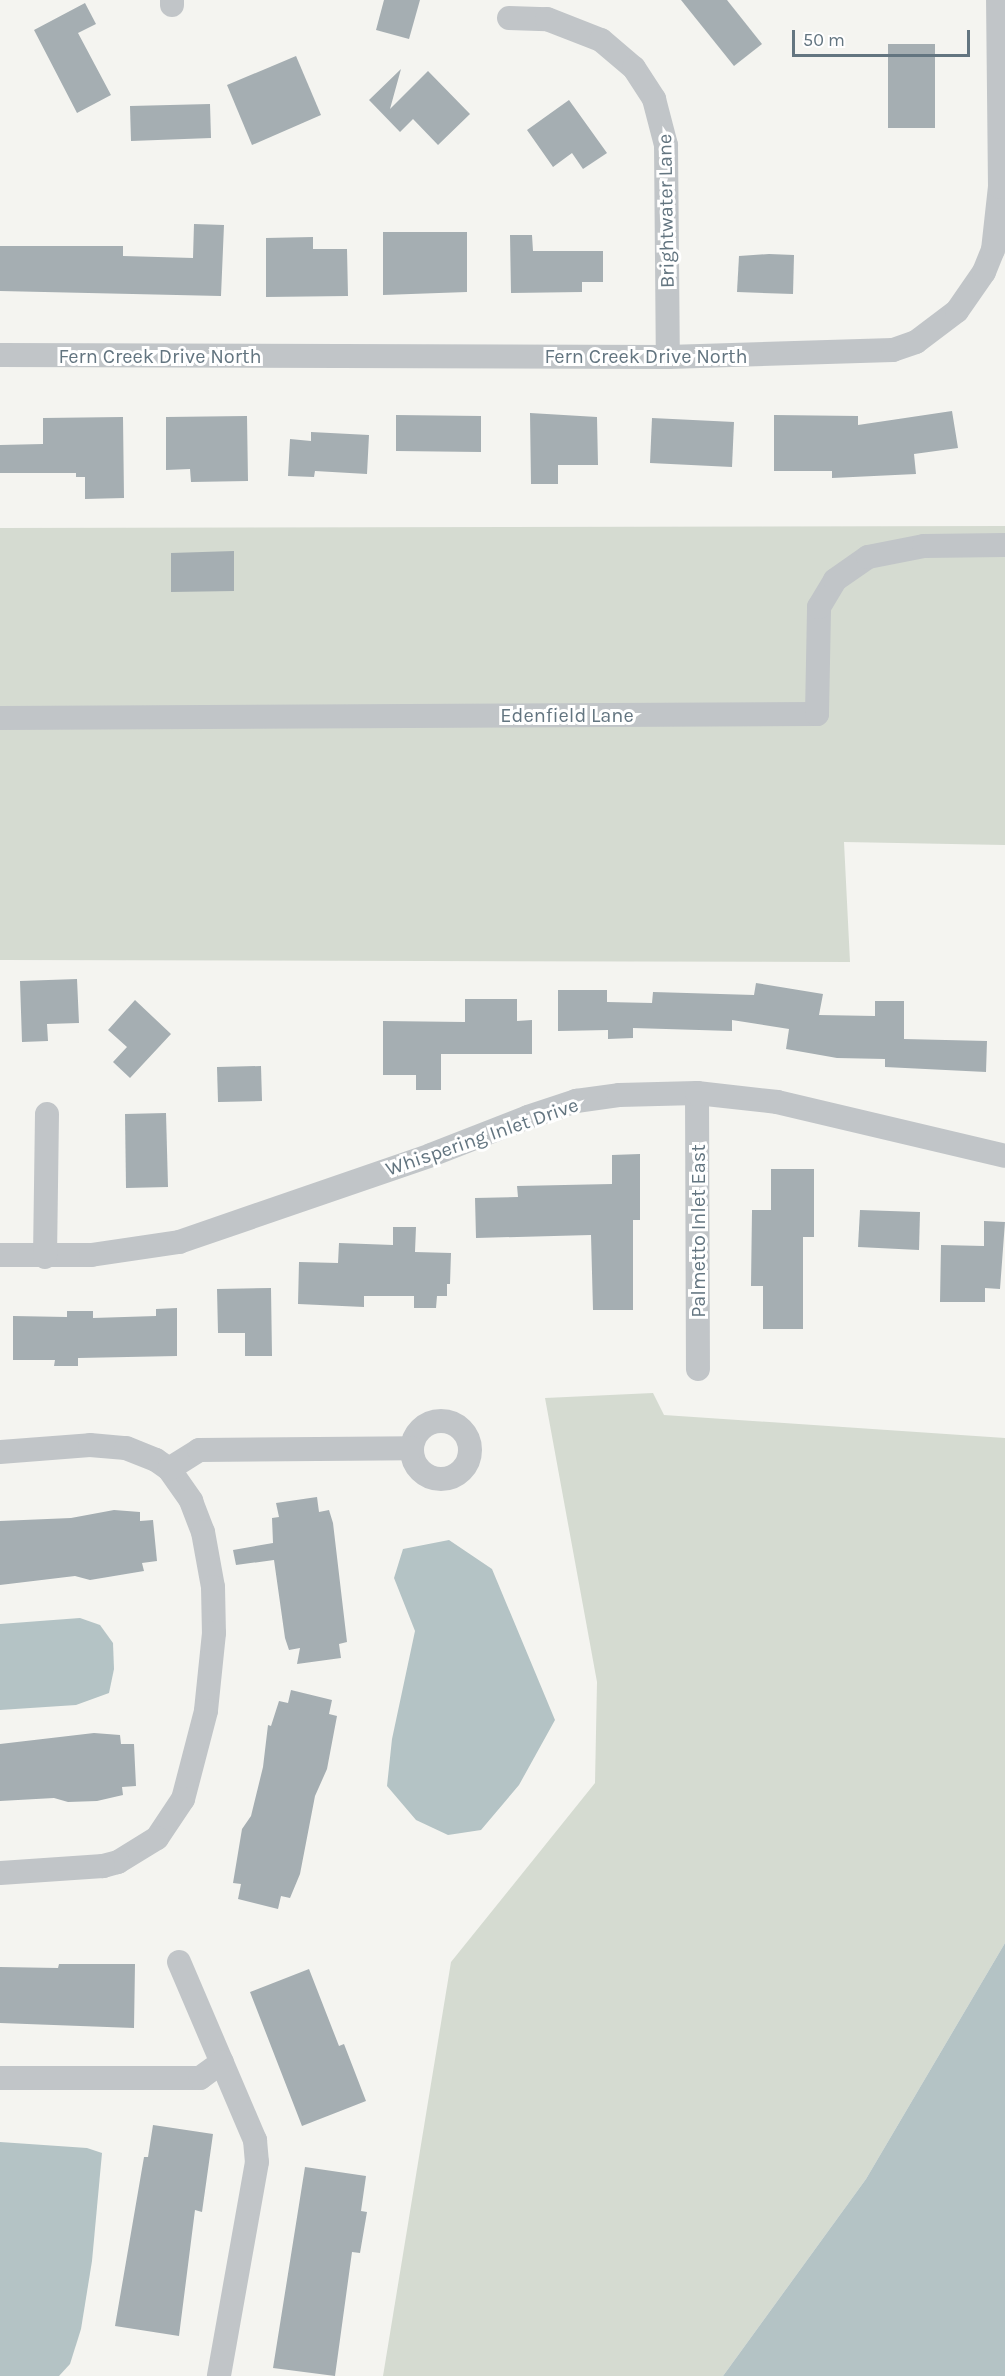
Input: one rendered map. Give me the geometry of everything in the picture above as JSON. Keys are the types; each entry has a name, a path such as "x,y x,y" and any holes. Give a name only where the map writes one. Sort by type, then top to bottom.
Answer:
{"street":[{"name":"Fern Creek Drive North","path":"0,355 668,357 893,350 916,342 957,311 984,272 998,223 999,0"},
{"name":"Brightwater Lane","path":"509,18 547,19 601,40 634,68 654,99 663,123 666,145 668,357"},
{"name":"Edenfield Lane","path":"0,718 817,714 819,607 835,579 868,556 924,546 1005,545"},
{"name":"Whispering Inlet Drive","path":"0,1254 45,1257 120,1253 179,1242 576,1101 655,1091 777,1102 1005,1156"},
{"name":"Palmetto Inlet East","path":"697,1093 698,1369"},
{"path":"45,1257 47,1114"},
{"path":"0,1452 90,1445 126,1448 156,1460 169,1469 191,1501 203,1532 213,1587 214,1633 207,1700 183,1798 157,1838 118,1862 0,1873"},
{"path":"169,1469 199,1450 412,1448"},
{"path":"179,1962 255,2140 257,2162 219,2376"},
{"path":"0,2078 200,2078 222,2062"}],"shaded area":[{"path":"1005,526 1005,845 844,842 850,962 0,960 0,528"},
{"path":"653,1393 664,1415 1005,1438 1005,1943 866,2179 723,2376 383,2376 451,1962 595,1783 597,1682 545,1398"},
{"path":"449,1540 492,1569 555,1720 519,1785 481,1830 448,1835 416,1820 387,1786 392,1739 415,1631 394,1578 403,1549"},
{"path":"80,1618 100,1625 113,1643 114,1669 109,1693 76,1705 0,1710 0,1624"},
{"path":"1005,1943 1005,2376 723,2376 866,2179"},
{"path":"0,2142 87,2148 102,2153 92,2261 81,2329 70,2364 59,2376 0,2376"}],"building":[{"path":"384,0 420,0 409,39 376,30"},
{"path":"681,0 727,0 762,44 734,66"},
{"path":"85,3 96,24 78,33 111,95 77,113 34,30"},
{"path":"888,44 935,44 935,128 888,128"},
{"path":"296,56 321,115 252,145 227,85"},
{"path":"401,69 390,109 428,71 470,114 438,145 413,119 400,132 369,100"},
{"path":"569,100 607,153 583,169 572,153 553,167 527,130"},
{"path":"210,104 211,138 131,141 130,106"},
{"path":"194,224 224,225 221,296 0,291 0,246 123,246 123,256 193,258"},
{"path":"383,232 467,232 467,292 383,295"},
{"path":"510,235 532,235 533,251 603,251 603,282 582,282 582,292 511,293"},
{"path":"313,237 313,249 347,249 348,296 266,297 266,238"},
{"path":"794,255 793,294 737,292 739,256"},
{"path":"952,411 958,448 914,454 916,474 832,478 832,471 774,471 774,415 858,416 858,425"},
{"path":"530,413 597,417 598,465 558,465 558,484 531,484"},
{"path":"396,415 481,416 481,452 396,451"},
{"path":"247,416 248,481 191,482 190,469 166,470 166,417"},
{"path":"123,417 124,498 85,499 85,477 76,477 76,473 0,473 0,445 43,444 43,418"},
{"path":"652,418 734,422 732,467 650,463"},
{"path":"311,432 369,435 367,474 315,471 314,477 288,476 290,439 311,441"},
{"path":"234,551 234,591 171,592 171,553"},
{"path":"77,979 79,1023 47,1024 48,1041 22,1042 20,981"},
{"path":"756,983 823,994 819,1015 875,1016 875,1001 904,1001 904,1039 987,1041 986,1072 885,1067 885,1059 837,1058 786,1049 789,1029 732,1020 732,1031 633,1028 633,1038 608,1039 608,1030 558,1031 558,990 607,990 607,1002 652,1003 653,992 754,995"},
{"path":"465,999 517,999 517,1021 532,1020 532,1054 441,1054 441,1090 416,1090 416,1075 383,1075 383,1021 465,1022"},
{"path":"135,1000 171,1034 130,1078 113,1062 127,1047 108,1030"},
{"path":"261,1066 262,1101 218,1102 217,1067"},
{"path":"166,1113 168,1187 126,1188 125,1114"},
{"path":"640,1154 640,1220 633,1220 633,1310 593,1310 591,1235 476,1238 475,1198 518,1197 517,1186 612,1184 612,1155"},
{"path":"771,1169 814,1169 814,1237 803,1237 803,1329 763,1329 763,1286 751,1286 752,1210 771,1210"},
{"path":"860,1210 920,1212 919,1250 858,1247"},
{"path":"984,1221 1005,1222 1000,1289 985,1288 985,1302 940,1302 941,1245 984,1246"},
{"path":"393,1227 416,1227 415,1252 451,1253 450,1284 447,1284 447,1296 437,1296 436,1308 414,1308 414,1296 364,1296 364,1307 298,1304 299,1262 338,1263 339,1243 393,1245"},
{"path":"271,1288 272,1356 245,1356 245,1333 218,1333 217,1289"},
{"path":"177,1308 177,1356 78,1358 78,1366 54,1366 55,1360 13,1360 13,1316 67,1317 67,1311 93,1311 93,1318 156,1316 156,1309"},
{"path":"317,1497 319,1512 329,1510 333,1523 347,1642 339,1644 341,1658 297,1664 300,1648 289,1650 285,1638 274,1560 236,1565 233,1550 273,1543 272,1518 279,1517 276,1503"},
{"path":"114,1510 140,1512 140,1521 153,1520 157,1561 142,1563 144,1571 90,1580 75,1576 0,1585 0,1521 71,1518"},
{"path":"291,1690 332,1700 329,1714 337,1716 327,1769 315,1796 300,1874 290,1898 281,1896 278,1909 238,1899 241,1884 233,1883 242,1829 251,1816 263,1767 268,1725 271,1726 279,1701 288,1703"},
{"path":"94,1733 120,1735 121,1744 134,1744 136,1786 122,1787 123,1795 97,1801 68,1802 54,1798 0,1801 0,1744"},
{"path":"59,1964 135,1964 134,2028 0,2023 0,1967 58,1968"},
{"path":"309,1969 339,2046 344,2044 366,2101 302,2126 250,1992"},
{"path":"153,2125 213,2134 202,2212 195,2210 179,2336 115,2326 144,2157 148,2157"},
{"path":"305,2167 366,2176 361,2211 367,2212 360,2253 352,2252 335,2376 273,2368"}]}
